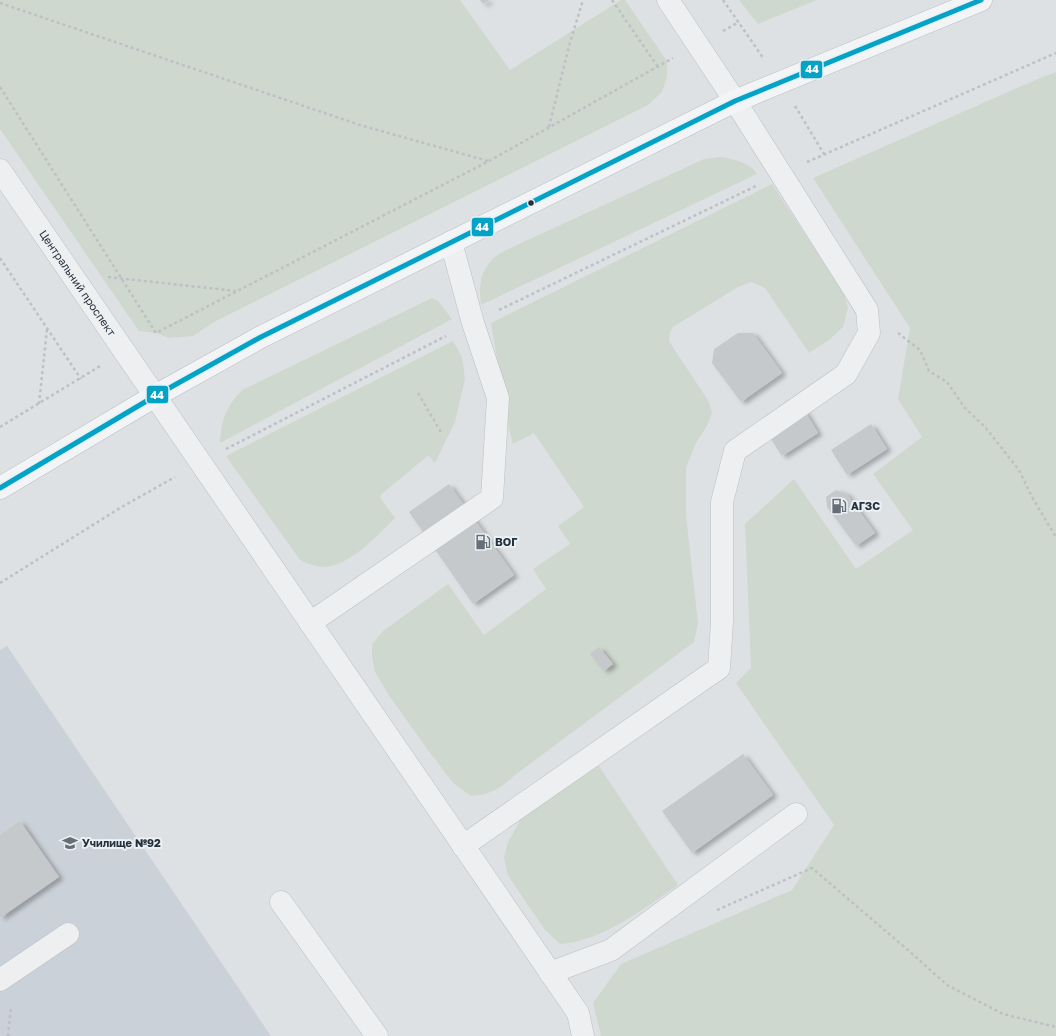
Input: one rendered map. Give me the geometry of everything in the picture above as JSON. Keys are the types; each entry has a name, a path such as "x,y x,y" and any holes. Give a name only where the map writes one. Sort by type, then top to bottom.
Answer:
{"main road":[{"path":"0,488 155,396 259,338 451,242 735,101 981,0"}],"street":[{"path":"463,846 719,668 722,622 722,502 735,451 846,374 869,333 867,310 735,101 668,0"},
{"name":"Центральний проспект","path":"0,170 578,1013 584,1036"},
{"path":"310,623 492,498 498,398 473,323 451,242"},
{"path":"550,973 612,950 796,814"},
{"path":"282,902 377,1036"},
{"path":"0,980 68,934"}],"path":[{"path":"549,127 569,46 583,0"},
{"path":"612,0 658,67"},
{"path":"723,0 750,39"},
{"path":"0,3 360,125 489,161"},
{"path":"0,87 156,333 489,161 739,22"},
{"path":"803,164 1056,53"},
{"path":"812,135 824,154"},
{"path":"0,583 120,508 201,462 473,323 684,219 761,183"},
{"path":"0,258 81,379"},
{"path":"101,276 237,291"},
{"path":"867,310 920,350 929,371 947,382 965,408 985,427 1019,470 1032,497 1056,537"},
{"path":"39,404 47,329"},
{"path":"0,427 81,379 124,351"},
{"path":"418,393 442,434"},
{"path":"713,912 812,868 947,985 1002,1014 1056,1026"}],"shaded area":[{"path":"0,0 460,0 510,70 621,0 625,0 667,61 667,77 662,92 648,105 214,322 193,336 169,338 156,333 139,331 0,129"},
{"path":"739,0 817,0 758,24"},
{"path":"1056,72 1056,1036 601,1036 593,1003 621,964 792,890 834,825 736,683 751,668 745,524 794,479 856,569 913,530 873,474 922,437 898,399 910,328 813,178"},
{"path":"722,157 746,164 757,174 481,305 480,288 482,277 486,267 499,254 704,159"},
{"path":"772,184 843,292 848,307 843,327 829,340 809,353 765,288 751,282 738,287 673,327 670,333 669,341 709,402 712,413 707,426 696,443 686,468 686,515 698,623 694,642 500,787 485,794 471,796 453,783 390,697 375,672 372,658 372,644 383,631 448,584 484,635 546,589 533,569 570,544 558,526 584,507 534,433 513,444 509,429 491,323"},
{"path":"432,298 438,301 452,319 220,443 225,414 232,402 242,390"},
{"path":"453,341 462,357 465,379 455,422 435,463 429,456 425,458 380,496 395,518 353,556 334,565 324,567 314,566 300,560 226,456"},
{"name":"Училище №92","path":"7,646 271,1036 0,1036 0,650"},
{"path":"599,766 678,885 637,913 607,931 575,942 560,944 545,930 519,892 508,875 504,858 508,842 523,815"}],"building":[{"path":"480,0 490,0 483,4"},
{"path":"738,333 753,333 782,373 741,402 712,363 714,349"},
{"path":"804,410 818,433 782,456 767,433"},
{"path":"871,424 887,449 847,475 831,450"},
{"path":"449,484 514,575 473,604 409,512"},
{"path":"836,490 846,493 875,533 856,546 827,507 826,497"},
{"path":"599,647 613,664 604,671 590,654"},
{"path":"743,754 773,795 692,853 662,811"},
{"path":"20,821 59,877 0,918 0,835"}],"transit line":[{"name":"44","path":"0,488 155,396 259,338 735,101 981,0"}],"place":[{"name":"АГЗС","path":"839,506"},
{"name":"ВОГ","path":"483,542"},
{"name":"Училище №92","path":"70,843"}]}
